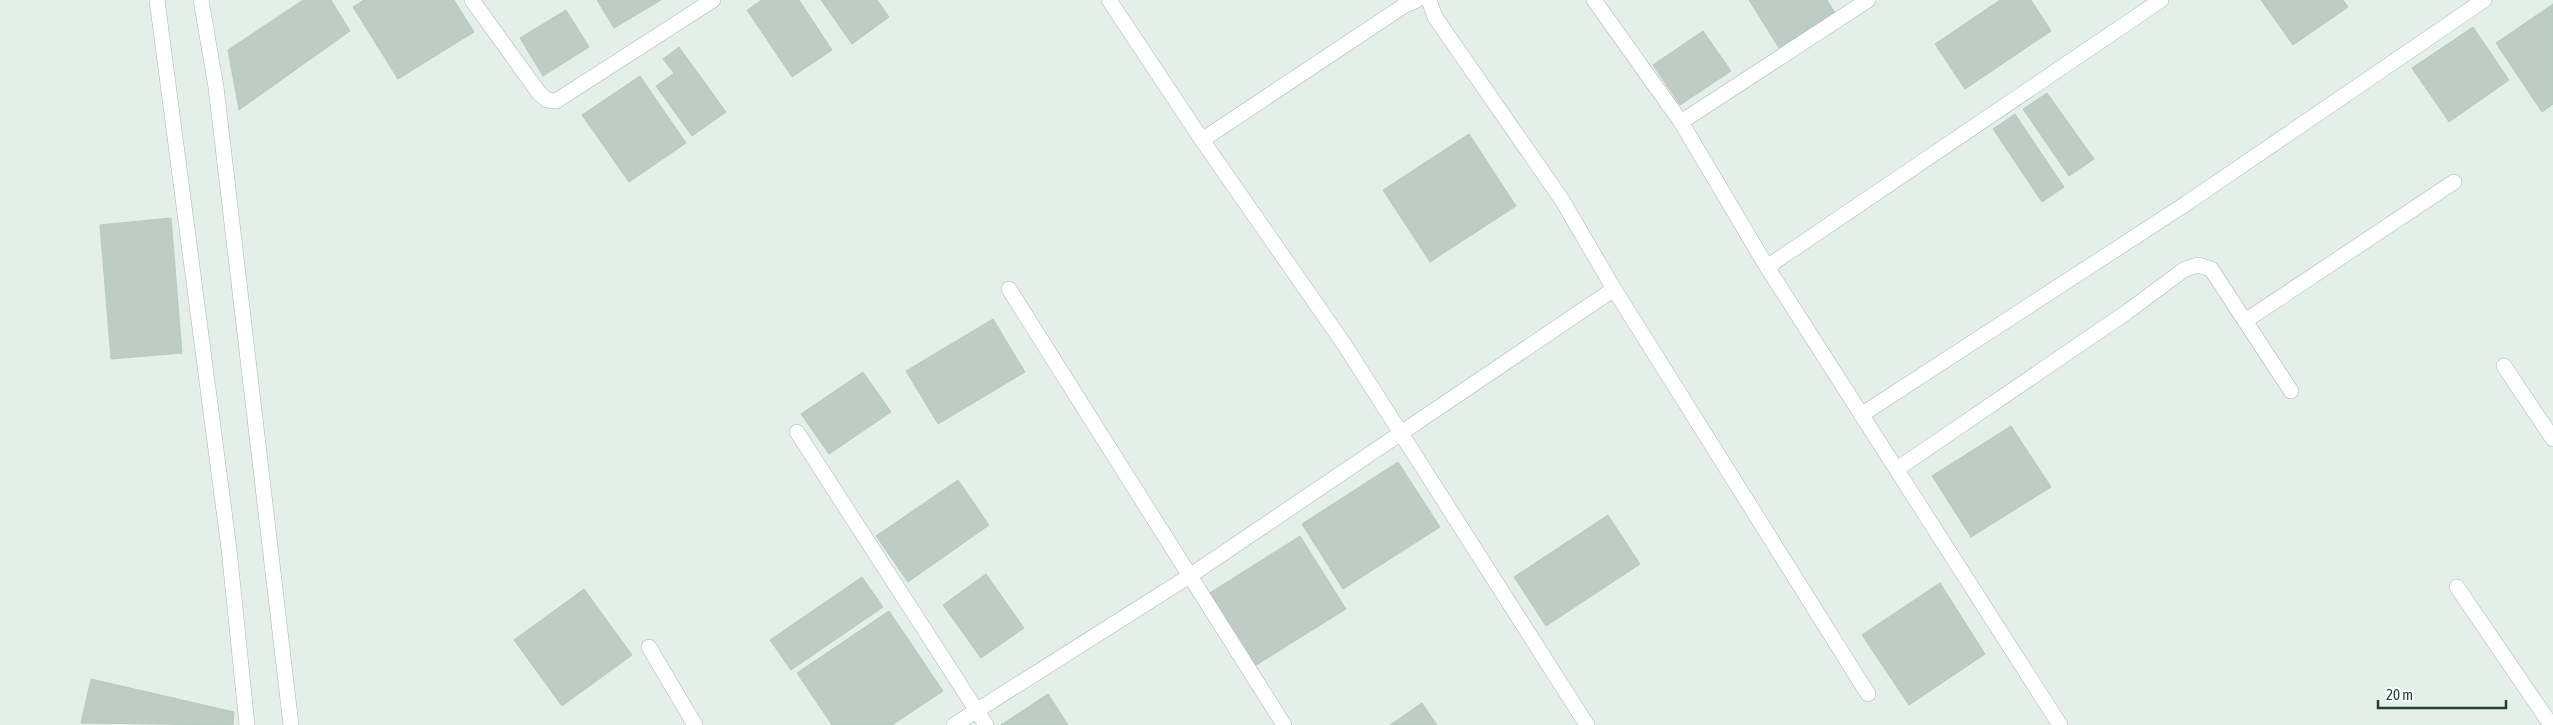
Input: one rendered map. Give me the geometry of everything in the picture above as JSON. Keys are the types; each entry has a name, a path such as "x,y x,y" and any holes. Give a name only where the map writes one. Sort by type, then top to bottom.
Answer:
{"street":[{"path":"157,0 229,548 247,725"},
{"path":"200,0 216,87 291,725"},
{"path":"472,0 542,97 556,101 713,0"},
{"path":"1109,0 1202,140 1344,344 1587,725"},
{"path":"1202,140 1405,5 1417,0"},
{"path":"1429,0 1435,17 1562,200 1614,288 1868,694"},
{"path":"1594,0 1681,122 1768,267 1861,415 2060,725"},
{"path":"1681,122 1868,0"},
{"path":"1768,267 2161,0"},
{"path":"1861,415 2187,203 2484,0"},
{"path":"2245,321 2454,182"},
{"path":"1897,469 2127,312 2185,270 2198,265 2211,269 2291,391"},
{"path":"954,725 1191,575 1614,288"},
{"path":"1009,289 1284,725"},
{"path":"2504,366 2553,439"},
{"path":"797,432 986,725"},
{"path":"2457,587 2551,725"},
{"path":"649,647 695,725"}],"building":[{"path":"303,0 331,0 350,31 239,110 228,50"},
{"path":"364,0 454,0 474,32 398,79 353,7"},
{"path":"597,0 661,0 614,28"},
{"path":"762,0 799,0 832,50 792,77 747,10"},
{"path":"821,0 877,0 889,17 852,44"},
{"path":"1749,0 1827,0 1835,13 1779,48"},
{"path":"2000,0 2031,0 2051,31 1965,89 1935,44"},
{"path":"2261,0 2343,0 2348,7 2293,45"},
{"path":"2553,4 2553,104 2542,112 2496,43"},
{"path":"566,10 589,47 543,76 520,38"},
{"path":"2473,27 2509,80 2449,122 2412,68"},
{"path":"1703,31 1731,71 1680,105 1653,65"},
{"path":"679,47 726,112 692,136 656,86 674,73 663,59"},
{"path":"640,76 686,143 629,182 582,115"},
{"path":"2047,93 2094,159 2069,176 2023,109"},
{"path":"2015,114 2064,187 2042,202 1993,129"},
{"path":"1469,134 1516,206 1430,262 1383,190"},
{"path":"171,218 182,353 111,359 100,225"},
{"path":"993,319 1025,372 938,424 906,371"},
{"path":"863,372 891,412 829,454 801,414"},
{"path":"2011,426 2051,487 1971,537 1932,476"},
{"path":"1398,462 1440,527 1343,589 1302,524"},
{"path":"958,480 989,525 908,582 876,536"},
{"path":"1608,515 1640,564 1546,626 1514,577"},
{"path":"1300,536 1346,609 1253,667 1208,594"},
{"path":"986,574 1024,628 981,658 943,605"},
{"path":"862,577 883,607 791,670 770,640"},
{"path":"1940,583 1985,654 1909,705 1862,635"},
{"path":"584,589 632,655 562,706 514,640"},
{"path":"889,611 943,691 892,725 832,725 797,673"},
{"path":"91,679 234,712 233,725 81,723"},
{"path":"1048,694 1068,725 1001,725"},
{"path":"1422,703 1437,725 1390,725"}]}
